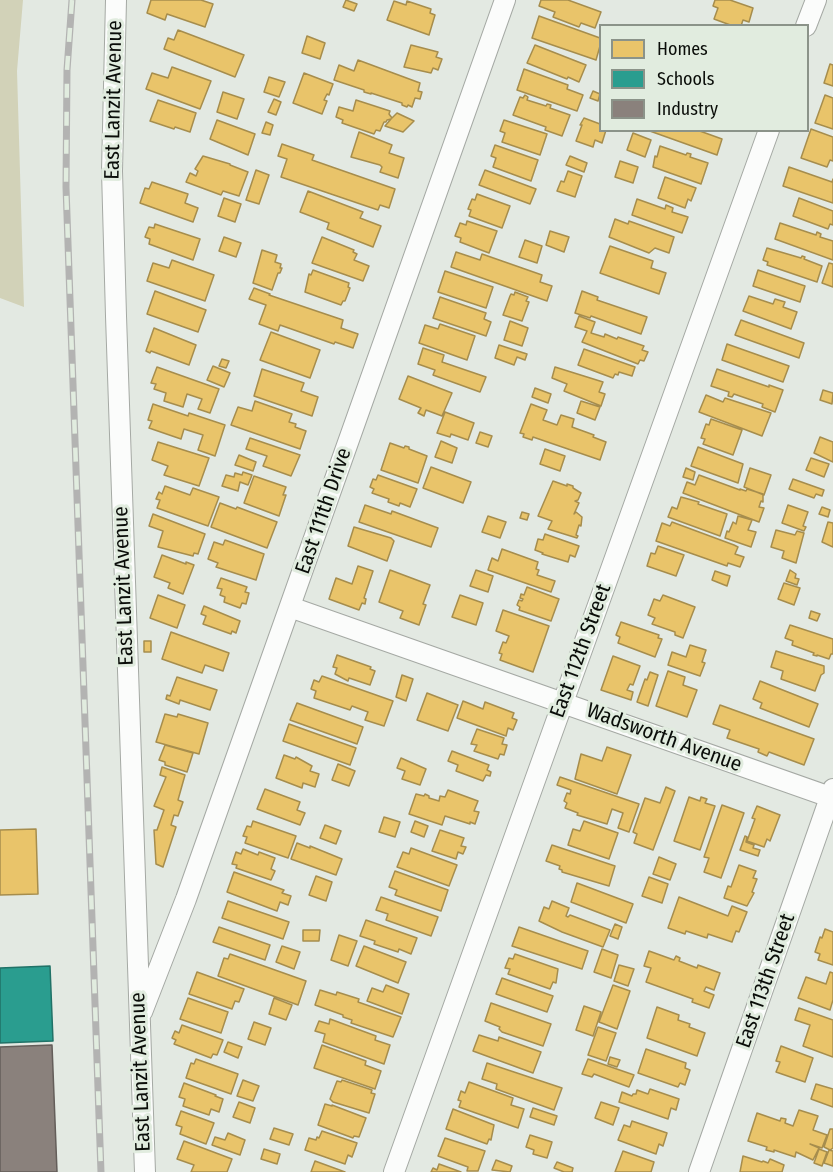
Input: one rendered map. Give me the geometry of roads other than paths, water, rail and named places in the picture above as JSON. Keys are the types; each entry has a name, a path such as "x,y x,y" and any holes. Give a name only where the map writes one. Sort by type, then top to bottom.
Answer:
{"street":[{"name":"East Lanzit Avenue","path":"116,0 112,171 115,294 145,1172"},
{"name":"East 111th Drive","path":"139,1021 186,899 504,0"},
{"path":"807,24 816,0"},
{"name":"East 112th Street","path":"394,1172 768,132"},
{"name":"Wadsworth Avenue","path":"290,607 832,795"},
{"name":"East 113th Street","path":"699,1172 832,795"}],"railway":[{"path":"72,0 67,70 66,187 101,1172"}]}
